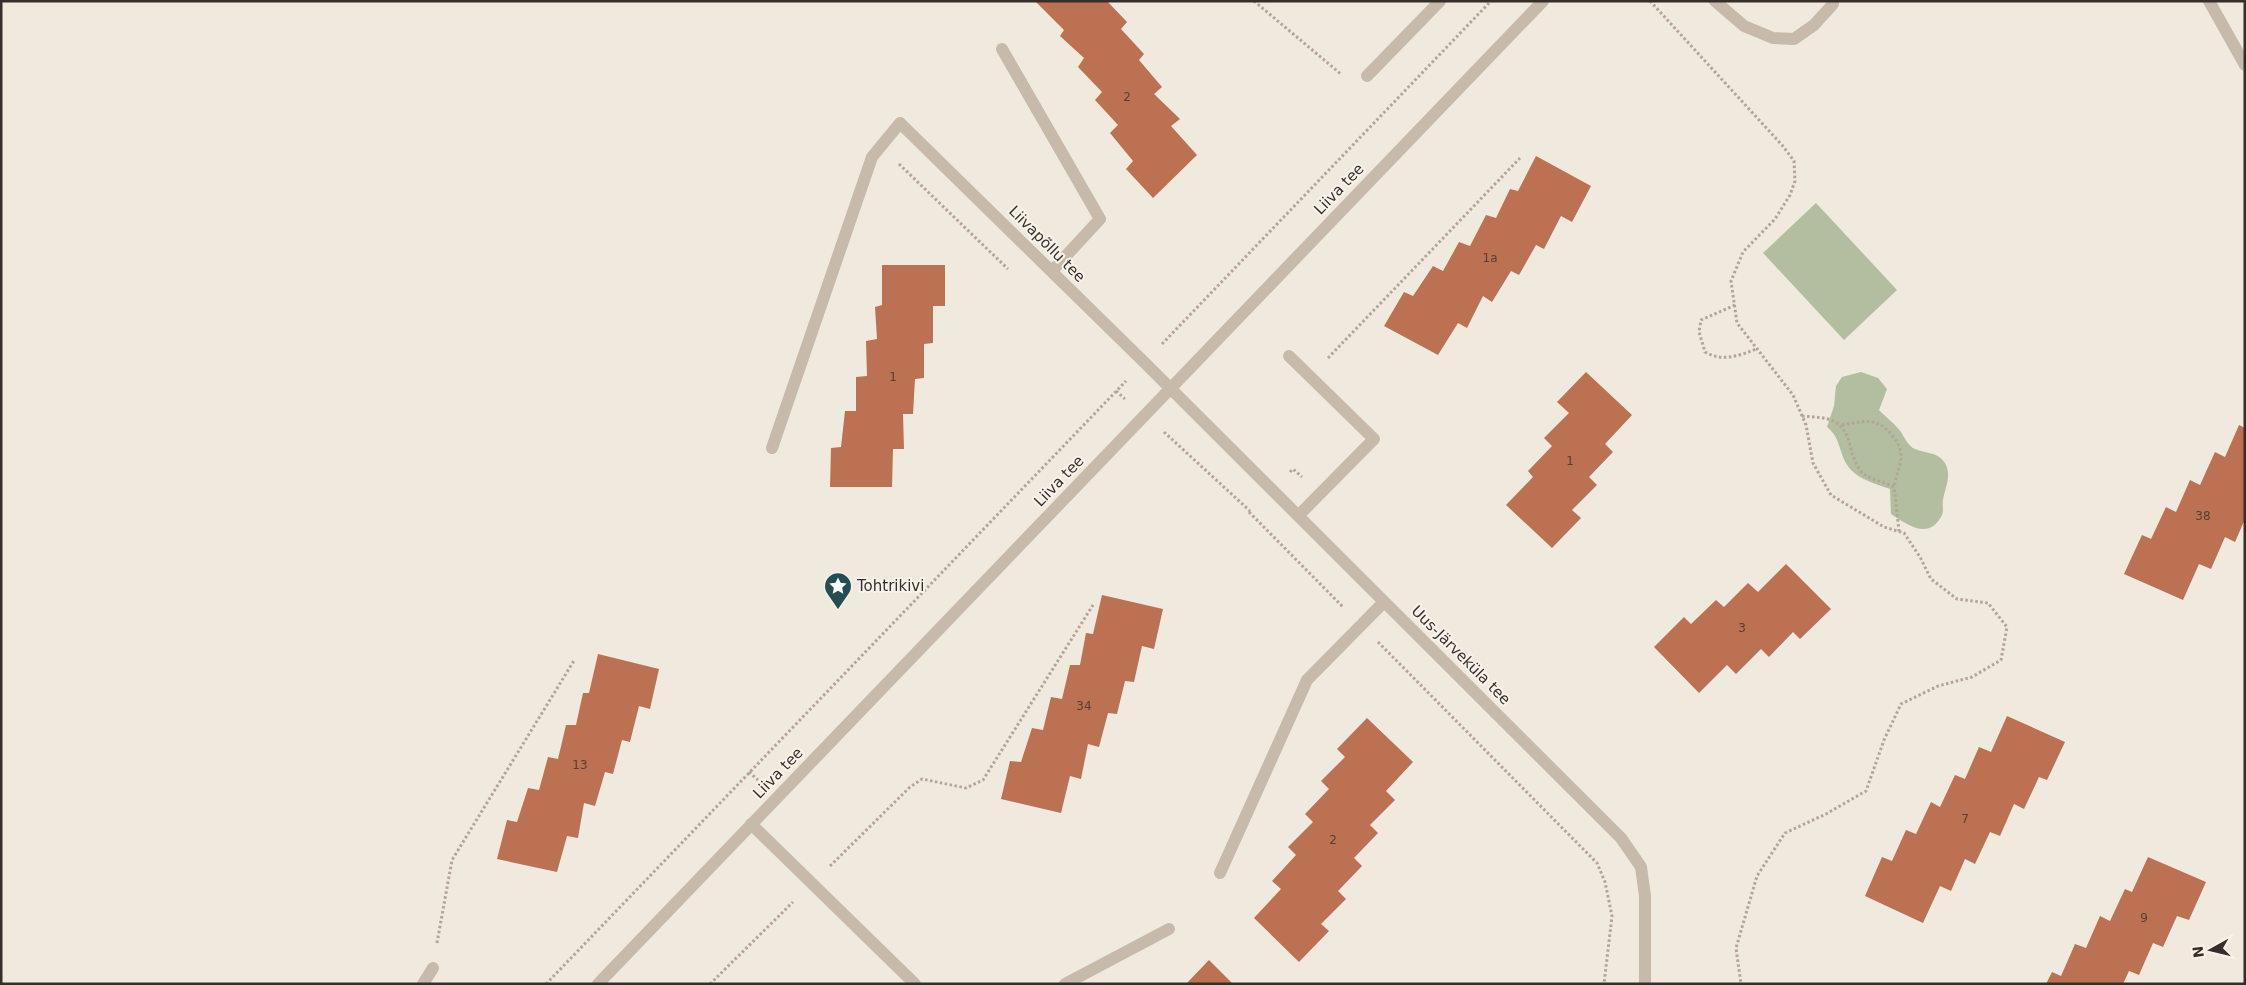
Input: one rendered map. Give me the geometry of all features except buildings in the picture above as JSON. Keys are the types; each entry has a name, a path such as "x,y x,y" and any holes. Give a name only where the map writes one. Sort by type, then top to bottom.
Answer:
{"street":[{"path":"1367,76 1440,1"},
{"name":"Liiva tee","path":"598,984 1543,1"},
{"path":"1715,1 1744,26 1774,38 1794,39 1814,25 1833,4 1833,1"},
{"path":"2209,1 2245,65"},
{"path":"1002,49 1100,219 1052,271"},
{"name":"Liivapõllu tee","path":"881,146 900,122 1170,388"},
{"path":"772,448 872,157 881,146"},
{"path":"1289,356 1374,439 1298,516"},
{"name":"Uus-Järveküla tee","path":"1170,388 1621,838 1641,867 1645,896 1645,984"},
{"path":"1220,873 1307,680 1360,624 1384,602"},
{"path":"751,824 915,984"},
{"path":"1066,984 1169,929"},
{"path":"423,984 432,968"}],"path":[{"path":"1254,1 1354,86 1367,76"},
{"path":"546,984 1491,1"},
{"path":"1650,1 1782,145 1794,161 1795,180 1790,196 1775,219 1743,252 1731,281 1737,323 1793,395 1806,425 1813,463 1832,495 1884,527 1904,533 1931,578 1957,599 1988,603 2006,628 2000,660 1972,677 1938,686 1901,704 1884,740 1866,791 1826,814 1785,834 1757,876 1754,885 1736,948 1741,984"},
{"path":"881,146 1015,275"},
{"path":"1310,377 1520,158"},
{"path":"1735,305 1701,320 1699,332 1705,352 1715,358 1745,354 1756,349"},
{"path":"1119,374 1126,381"},
{"path":"1802,416 1826,418 1842,425 1847,432 1853,456 1860,472 1894,487"},
{"path":"1842,425 1865,421 1878,422 1890,432 1898,444 1901,456 1894,487 1899,531"},
{"path":"1249,512 1597,863 1605,882 1612,916 1604,984"},
{"path":"710,984 910,787 922,779 966,788 983,780 1093,605"},
{"path":"432,968 452,860 575,659"}],"green space":[{"path":"1816,203 1897,290 1844,340 1763,253"},
{"path":"1861,372 1878,378 1887,389 1879,410 1899,429 1909,444 1919,451 1938,456 1945,463 1948,477 1943,502 1943,513 1937,523 1931,527 1925,529 1911,526 1891,514 1890,489 1856,475 1843,457 1836,437 1827,427 1834,406 1836,386 1842,377"}],"place":[{"name":"Tohtrikivi","path":"838,610"}]}
